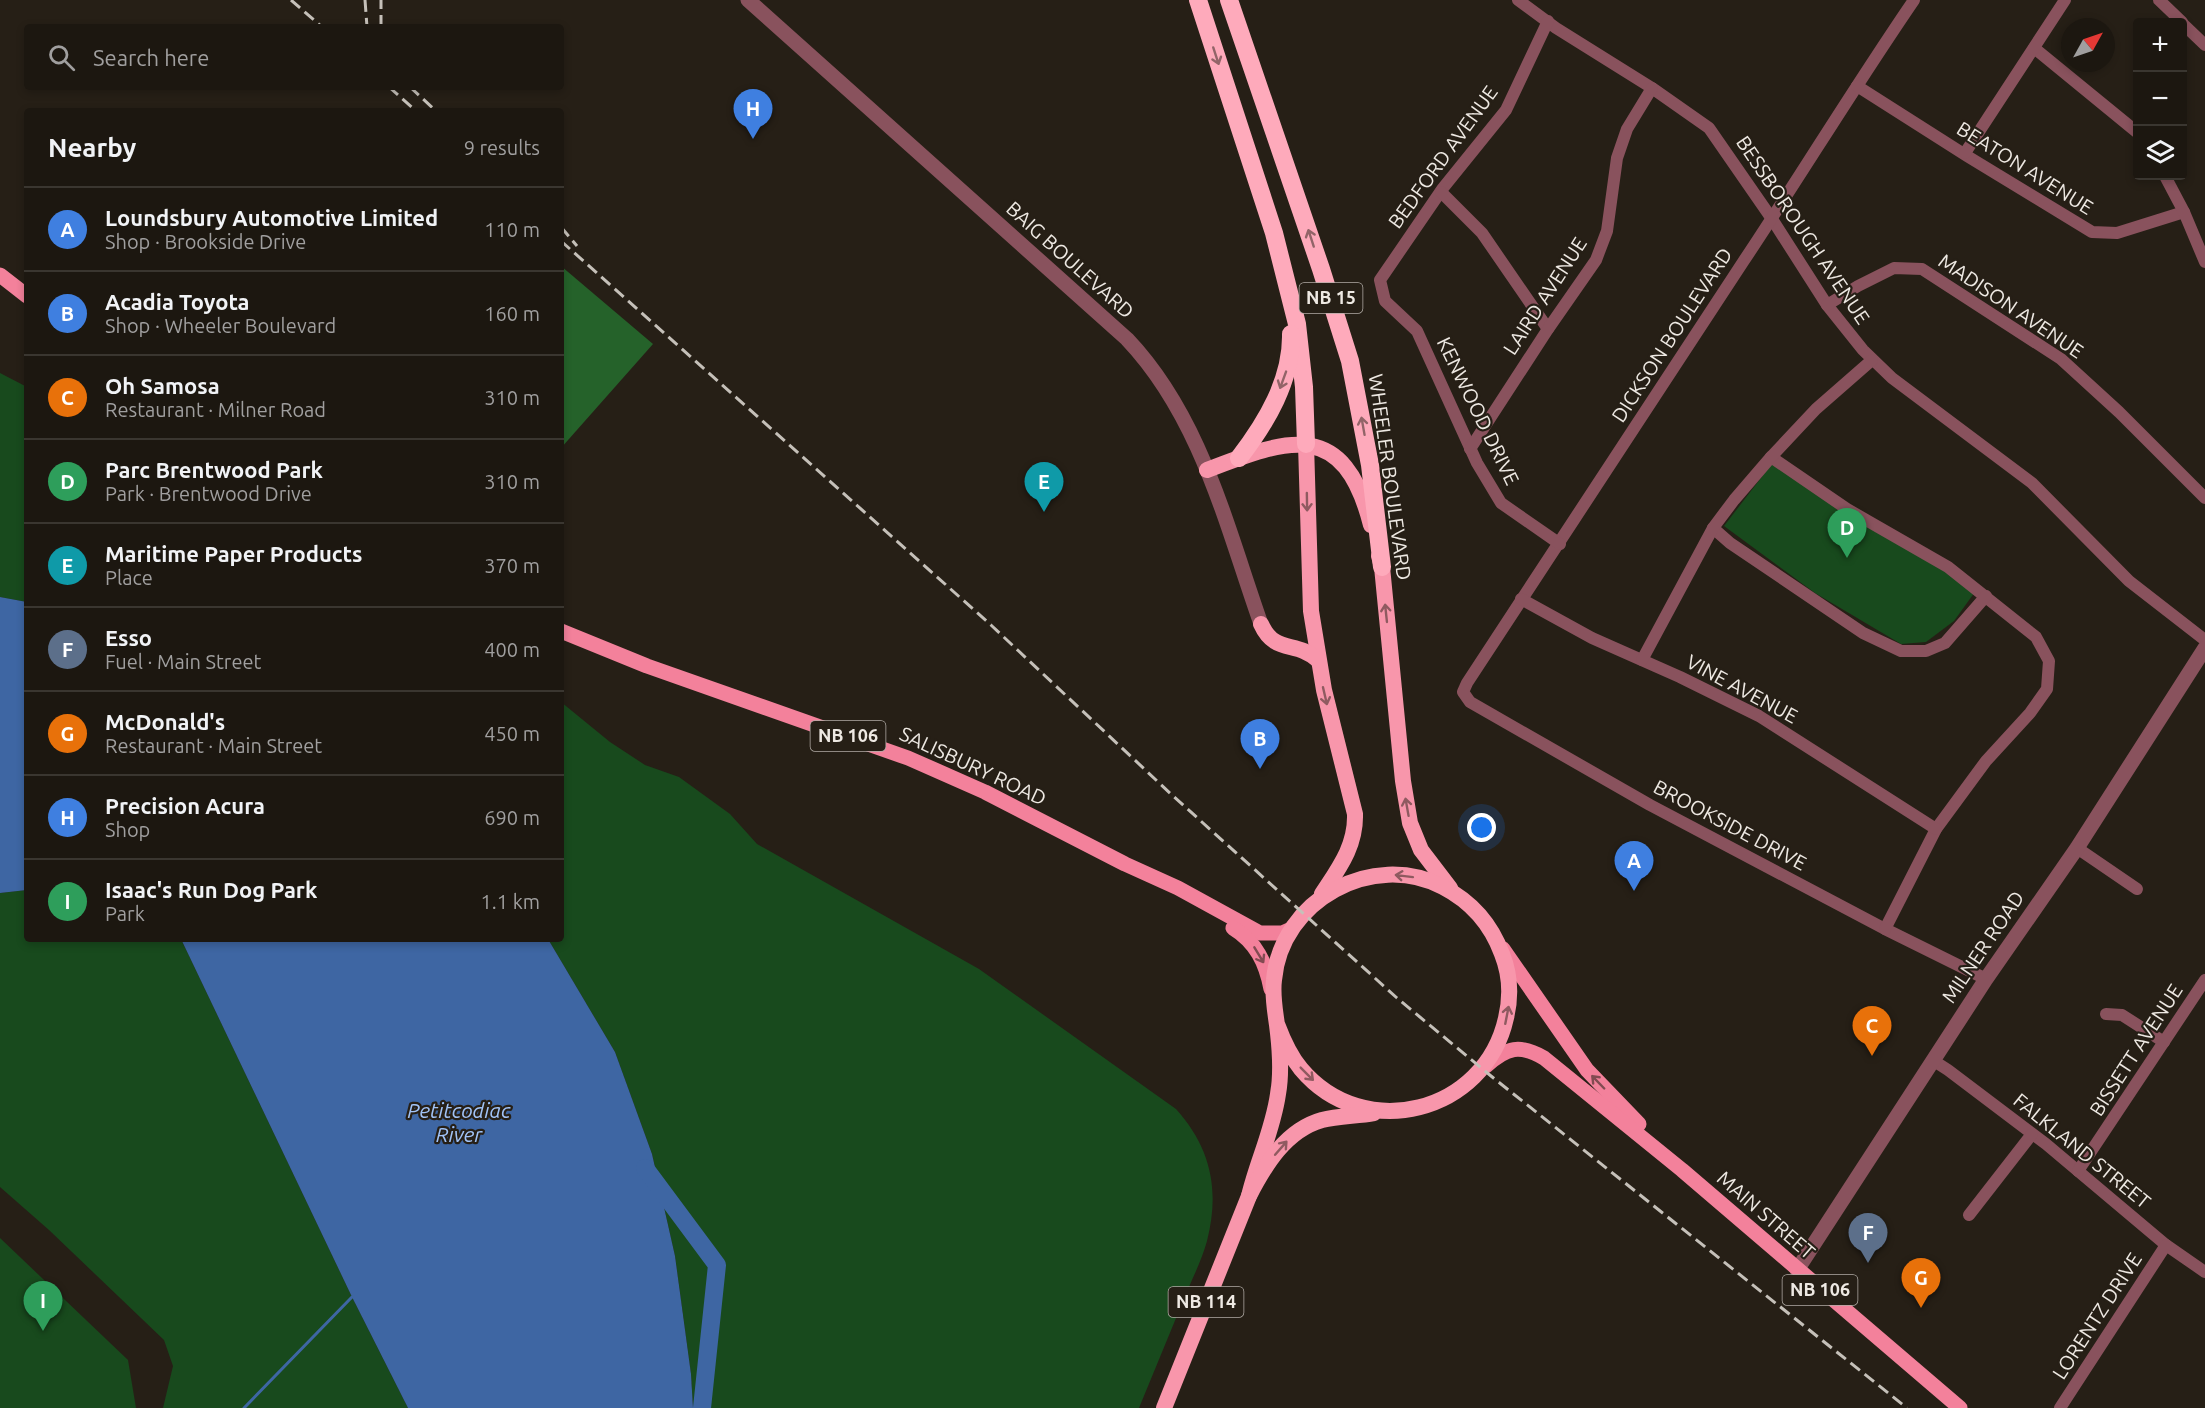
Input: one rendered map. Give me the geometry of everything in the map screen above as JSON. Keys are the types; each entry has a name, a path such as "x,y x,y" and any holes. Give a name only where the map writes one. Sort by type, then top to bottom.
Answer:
{"highway":[{"name":"NB 15","path":"1198,0 1271,224 1287,281 1300,342 1304,387 1308,569 1318,660 1353,805 1355,824 1350,849 1319,899"},
{"name":"WHEELER BOULEVARD","path":"1229,0 1297,196 1350,361 1370,465 1403,781 1410,823 1421,850 1455,893"},
{"path":"1239,458 1265,420 1287,368 1291,344 1287,281"},
{"path":"1207,470 1284,445 1306,444 1320,448 1332,456 1354,478 1364,500 1382,567"},
{"path":"1261,624 1272,642 1304,650 1318,660"},
{"path":"1396,874 1417,877 1455,893 1479,914 1497,940 1505,962 1509,984 1509,1007 1504,1030 1481,1070 1466,1085 1448,1097 1412,1109 1389,1111 1364,1108 1319,1086 1301,1069 1291,1055 1277,1024 1274,978 1280,952 1291,929 1319,899 1355,880 1396,874"},
{"name":"NB 114","path":"1249,1196 1272,1125 1278,1097 1281,1074 1277,1024"},
{"name":"NB 114","path":"1164,1408 1249,1196 1264,1167 1294,1133 1322,1120 1389,1111"}],"main road":[{"path":"0,275 24,294"},
{"name":"SALISBURY ROAD","path":"564,632 646,666 908,758 985,792 1125,864 1178,888 1260,933 1282,933 1291,929"},
{"name":"SALISBURY ROAD","path":"1125,864 1152,886 1236,929 1248,940 1260,953 1268,972 1274,1004"},
{"name":"MAIN STREET","path":"1497,940 1587,1070 1682,1170"},
{"name":"MAIN STREET","path":"1481,1070 1499,1054 1509,1050 1532,1050 1544,1058 1682,1170 1960,1408"}],"street":[{"name":"BAIG BOULEVARD","path":"748,0 1127,339 1149,364 1173,398 1193,435 1261,624"},
{"name":"BESSBOROUGH AVENUE","path":"1518,0 1709,128 1772,219 1827,305 1872,360 1892,378 2032,483 2128,580 2205,640"},
{"name":"DICKSON BOULEVARD","path":"1463,692 1521,599 1560,544 1772,219 1871,62 1914,0"},
{"path":"1965,153 2065,0"},
{"path":"2159,0 2177,18"},
{"name":"BEDFORD AVENUE","path":"1380,280 1441,192 1506,110 1548,21"},
{"path":"2187,28 2205,45"},
{"path":"2034,48 2133,129"},
{"name":"BEATON AVENUE","path":"1857,86 2092,232 2117,233 2184,212"},
{"name":"LAIRD AVENUE","path":"1470,449 1596,260 1607,231 1617,158 1628,129 1652,88"},
{"path":"2167,180 2184,212 2205,262"},
{"path":"1441,192 1482,233 1548,329"},
{"name":"MADISON AVENUE","path":"1827,305 1894,267 1922,269 2061,359 2119,412 2205,498"},
{"name":"KENWOOD DRIVE","path":"1380,280 1385,301 1417,331 1470,449 1501,503 1560,544"},
{"path":"1642,660 1713,528 1771,457 1816,409 1872,360"},
{"path":"1771,457 1847,509 1948,567 2036,638 2049,661 2047,689 2030,713 1986,760 1936,830 1885,929"},
{"path":"1713,528 1730,543 1863,633 1901,651 1926,651 1945,644 1986,596"},
{"name":"VINE AVENUE","path":"1521,599 1592,638 1759,716 1936,830"},
{"name":"MILNER ROAD","path":"1797,1270 1986,979 2076,848 2205,648"},
{"name":"BROOKSIDE DRIVE","path":"1463,692 1470,702 1650,805 1885,929 1986,979"},
{"path":"2076,848 2137,889"},
{"name":"BISSETT AVENUE","path":"2078,1171 2205,980"},
{"path":"2106,1014 2122,1015 2164,1042"},
{"name":"FALKLAND STREET","path":"1934,1062 1948,1070 2032,1134 2166,1245 2205,1272"},
{"path":"1969,1215 2032,1134"},
{"name":"LORENTZ DRIVE","path":"2061,1408 2166,1245"}],"green space":[{"path":"564,269 653,344 564,445"},
{"path":"0,373 24,385 24,601 0,597"},
{"path":"1774,461 1977,589 1954,621 1926,642 1901,644 1815,593 1724,526"},
{"path":"564,704 610,742 645,765 679,777 730,814 757,844 979,969 1176,1109 1197,1139 1210,1170 1213,1204 1211,1222 1202,1257 1139,1408 693,1408 691,1374 675,1256 652,1154 615,1052 550,942 564,942"},
{"path":"24,890 24,942 182,942 352,1297 408,1408 163,1408 173,1366 164,1340 49,1230 0,1187 0,893"},
{"path":"0,1238 128,1360 136,1408 0,1408"}],"water":[{"path":"0,597 24,601 24,890 0,893"},
{"name":"Petitcodiac River","path":"182,942 550,942 615,1052 652,1154 675,1256 691,1374 693,1408 408,1408 352,1297"}],"waterway":[{"name":"Petitcodiac River","path":"645,1168 717,1265 702,1408"},
{"path":"244,1408 352,1297"}],"railway":[{"path":"291,0 319,24"},
{"path":"365,0 367,24"},
{"path":"381,0 381,24"},
{"path":"392,90 413,108"},
{"path":"413,90 433,108"},
{"path":"564,231 577,246"},
{"path":"564,244 992,626 1172,795 1397,998 1491,1076 1907,1408"}],"place":[{"name":"Precision Acura","path":"753,139"},
{"name":"Maritime Paper Products","path":"1044,512"},
{"name":"Parc Brentwood Park","path":"1847,558"},
{"name":"Acadia Toyota","path":"1260,769"},
{"name":"Loundsbury Automotive Limited","path":"1634,891"},
{"name":"Oh Samosa","path":"1872,1056"},
{"name":"Esso","path":"1868,1263"},
{"name":"McDonald's","path":"1921,1308"},
{"name":"Isaac's Run Dog Park","path":"43,1331"}]}
